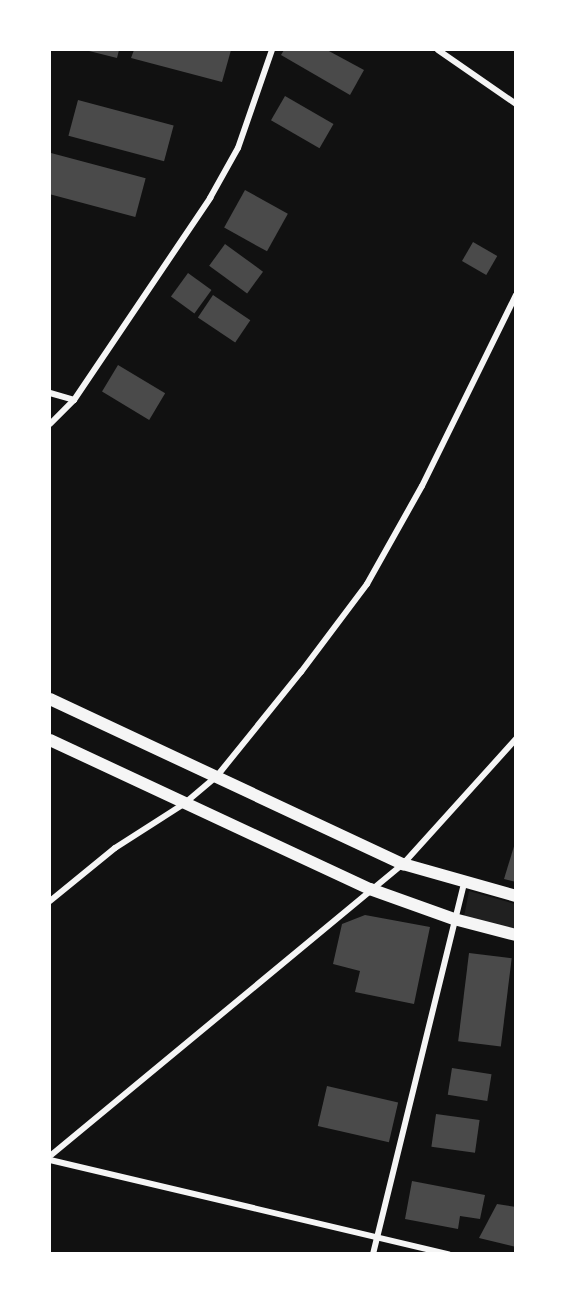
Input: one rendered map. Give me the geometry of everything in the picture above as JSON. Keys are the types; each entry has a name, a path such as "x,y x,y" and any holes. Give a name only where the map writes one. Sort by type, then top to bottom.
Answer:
{"main road":[{"path":"50,699 403,864 516,896"},
{"path":"50,740 370,889 454,919 516,935"}],"street":[{"path":"50,424 74,400 210,198 238,148 272,50"},
{"path":"438,50 516,104"},
{"path":"50,901 115,848 185,803 217,776 367,584 422,486 516,294"},
{"path":"50,393 74,400"},
{"path":"50,1158 370,889 403,864 516,739"},
{"path":"373,1254 464,883"},
{"path":"50,1158 377,1239 449,1254"}],"shaded area":[{"path":"469,891 515,904 515,929 464,917"}],"building":[{"path":"85,50 119,50 117,58"},
{"path":"134,50 231,50 222,82 131,58"},
{"path":"284,50 327,50 364,70 350,95 281,55"},
{"path":"285,96 333,124 319,148 271,120"},
{"path":"78,100 174,126 164,161 68,136"},
{"path":"51,153 146,178 135,217 50,194"},
{"path":"245,190 288,214 267,251 224,228"},
{"path":"473,242 497,256 486,275 462,261"},
{"path":"225,244 263,272 247,293 209,266"},
{"path":"188,273 211,290 194,314 171,296"},
{"path":"213,295 250,320 235,343 198,317"},
{"path":"118,365 165,393 149,420 102,392"},
{"path":"516,843 516,882 504,879"},
{"path":"365,915 430,927 414,1004 355,992 360,971 333,964 342,924"},
{"path":"469,953 512,958 501,1047 458,1041"},
{"path":"452,1068 492,1074 487,1101 448,1095"},
{"path":"327,1086 398,1102 389,1142 318,1126"},
{"path":"436,1114 480,1120 475,1153 431,1147"},
{"path":"412,1181 485,1195 480,1219 460,1216 458,1229 405,1219"},
{"path":"497,1204 516,1207 516,1247 479,1238"}]}
